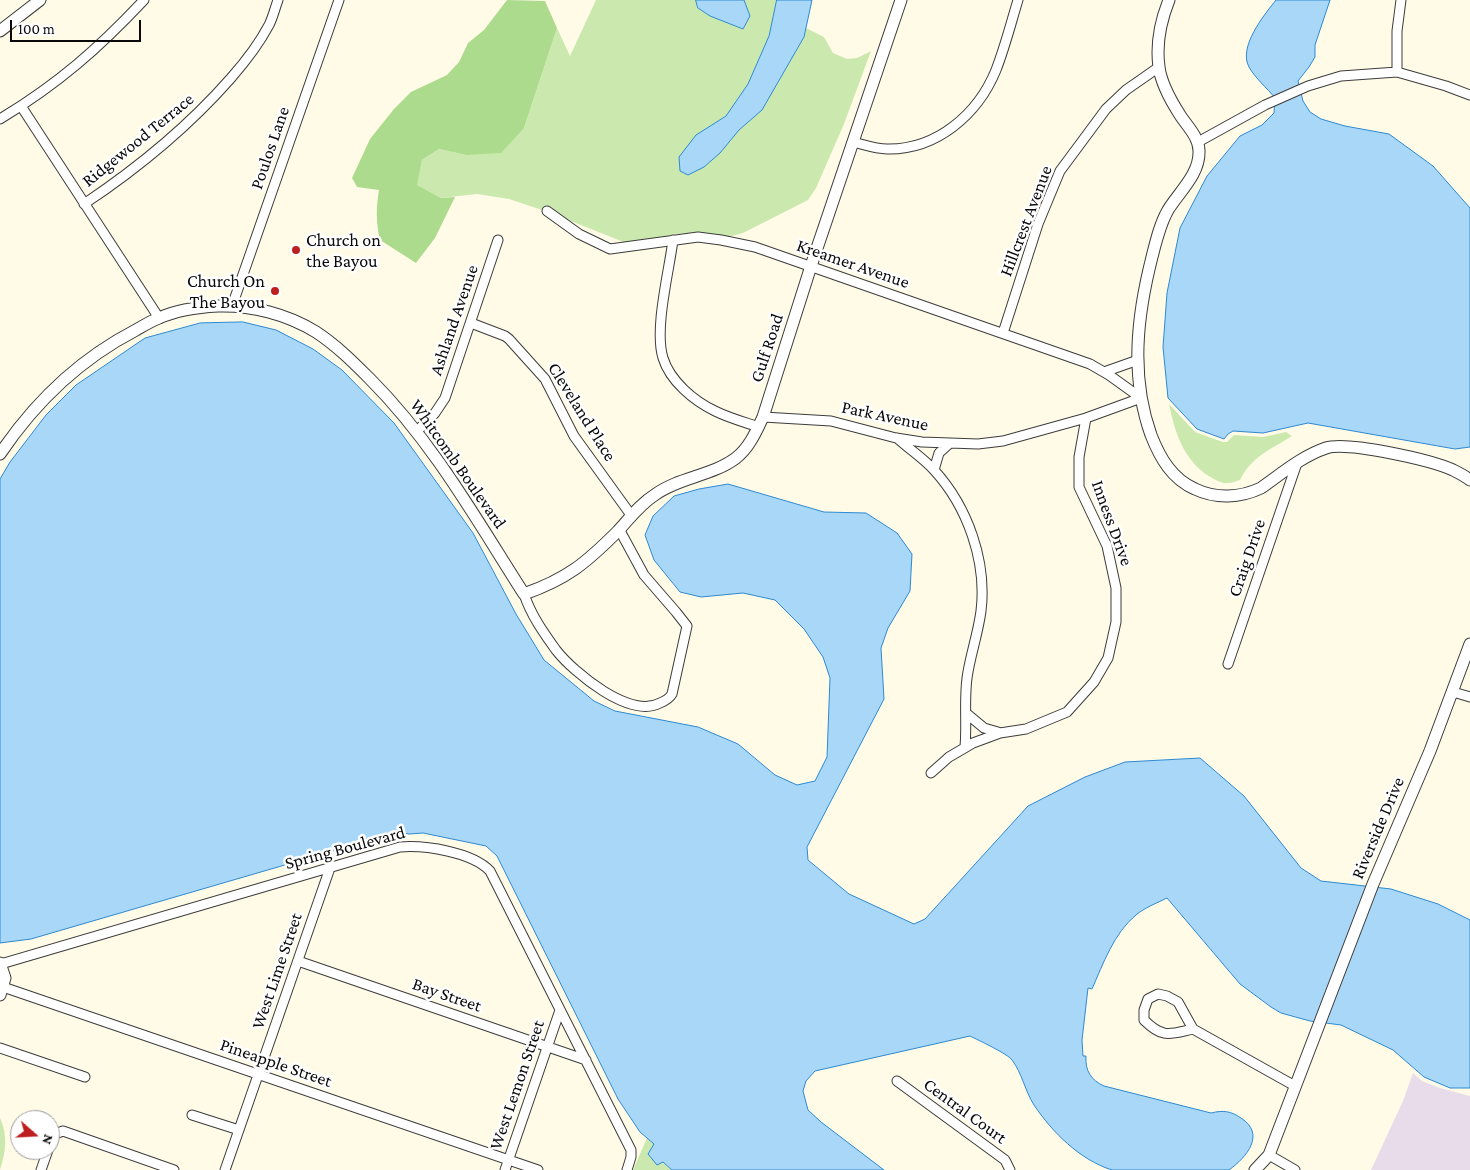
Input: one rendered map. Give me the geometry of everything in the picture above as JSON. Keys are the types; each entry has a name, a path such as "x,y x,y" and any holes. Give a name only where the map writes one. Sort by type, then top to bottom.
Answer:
{"street":[{"path":"0,31 40,0"},
{"path":"0,119 51,86 79,63 111,35 144,0"},
{"name":"Ridgewood Terrace","path":"84,204 133,170 208,105 262,37 269,25 278,0"},
{"name":"Poulos Lane","path":"232,306 339,0"},
{"name":"Gulf Road","path":"524,594 558,581 569,574 593,555 631,514 648,499 669,486 717,468 737,457 748,445 761,422 902,0"},
{"path":"853,142 875,148 888,149 925,143 947,132 967,115 976,104 995,72 1018,0"},
{"path":"1169,0 1161,31 1159,67 1172,102 1198,142 1199,151 1198,164 1168,212 1160,230 1152,256 1142,310 1138,360 1141,398 1147,422 1160,456 1175,476 1185,484 1198,491 1219,496 1244,495 1260,488 1312,453 1328,447 1342,445 1431,462 1453,470 1470,480"},
{"path":"1397,72 1397,32 1401,0"},
{"name":"Hillcrest Avenue","path":"1003,333 1038,224 1060,171 1106,109 1126,90 1159,67"},
{"path":"1198,142 1265,105 1308,86 1341,76 1397,72 1470,95"},
{"path":"21,106 160,318"},
{"name":"Kreamer Avenue","path":"548,211 579,234 610,249 698,237 755,247 1090,364 1141,398"},
{"name":"Ashland Avenue","path":"416,431 436,413 444,401 498,240"},
{"name":"Park Avenue","path":"674,240 660,317 662,355 666,366 689,395 717,412 761,422 831,421 896,438 949,444 978,444 1003,441 1086,418 1141,398"},
{"name":"Whitcomb Boulevard","path":"0,454 36,408 73,371 111,344 160,318 196,308 232,306 252,308 294,321 315,332 338,349 395,405 416,431 445,470 524,594 534,618 557,652 598,688 636,705 654,706 670,697 687,626 644,575 619,529"},
{"name":"Cleveland Place","path":"471,323 505,336 539,371 574,436 631,514"},
{"path":"1104,372 1138,360"},
{"name":"Inness Drive","path":"931,773 948,756 965,747 1000,733 1026,730 1066,712 1080,699 1105,665 1110,652 1117,612 1115,578 1105,539 1079,487 1079,457 1086,418"},
{"path":"896,438 934,470 953,496 968,522 974,539 979,564 981,609 967,681 965,747"},
{"path":"934,470 939,453 949,444"},
{"name":"Craig Drive","path":"1228,664 1297,462"},
{"name":"Riverside Drive","path":"1269,1155 1373,884 1430,751 1470,644"},
{"path":"1453,692 1470,697"},
{"path":"966,713 988,730 1000,733"},
{"name":"Spring Boulevard","path":"1,964 400,847 427,847 473,858 490,871 631,1150 632,1157 627,1170"},
{"name":"West Lime Street","path":"225,1170 330,868"},
{"name":"Bay Street","path":"298,961 586,1060"},
{"path":"1,964 5,978 1,991"},
{"name":"Pineapple Street","path":"1,991 258,1074 538,1170"},
{"path":"1193,1029 1164,1034 1153,1029 1144,1020 1144,1010 1148,1000 1158,994 1178,1002 1193,1029 1295,1086"},
{"name":"West Lemon Street","path":"505,1170 560,1010"},
{"path":"0,1048 85,1077"},
{"name":"Central Court","path":"896,1081 1005,1160 1010,1170"},
{"path":"192,1115 239,1130"},
{"path":"60,1132 63,1131 174,1170"},
{"path":"1255,1170 1269,1155 1295,1170"}],"shaded area":[{"path":"1413,1073 1422,1081 1470,1096 1470,1170 1371,1170 1403,1101"}],"green space":[{"path":"507,0 545,1 557,28 524,128 501,153 466,155 439,149 422,160 417,185 441,198 455,197 435,238 416,263 380,240 377,215 379,190 357,187 352,178 370,139 394,109 411,92 447,75 459,62 468,43 484,30"},
{"path":"596,0 696,0 698,8 710,16 743,29 750,16 744,0 777,0 769,36 748,84 726,116 696,135 704,167 720,153 739,130 762,110 804,37 806,28 824,37 833,53 847,59 857,58 871,51 844,124 816,188 808,200 743,233 728,237 697,232 626,243 566,219 547,205 542,210 509,199 477,194 441,198 416,185 422,160 439,149 466,155 524,128 557,28 570,56"},
{"path":"1169,404 1195,432 1223,442 1227,442 1234,435 1263,437 1286,432 1292,436 1256,459 1240,480 1222,483 1204,473 1189,457 1178,437"},
{"path":"0,1118 3,1125 5,1144 0,1170"},
{"path":"647,1138 654,1144 662,1162 672,1170 633,1170"}],"water":[{"path":"696,0 744,0 750,16 743,29 710,16 698,8"},
{"path":"777,0 812,0 804,37 762,110 739,130 720,153 704,167 688,175 680,171 679,157 696,135 726,116 748,84 769,36"},
{"path":"1276,0 1330,0 1315,45 1315,57 1298,81 1303,101 1310,112 1321,119 1345,126 1389,134 1433,166 1470,208 1470,447 1455,449 1308,423 1263,433 1233,431 1224,439 1197,429 1168,398 1163,347 1167,293 1180,228 1207,176 1240,136 1262,125 1274,113 1275,98 1249,67 1247,50 1254,32"},
{"path":"243,322 276,330 313,349 342,370 394,423 473,533 516,614 544,660 594,701 615,711 698,727 738,744 775,775 797,785 815,781 827,757 830,678 823,657 804,629 775,600 743,593 701,597 680,592 654,560 645,535 653,516 674,496 728,484 824,512 866,513 897,533 912,554 910,591 888,628 881,648 884,699 807,847 808,860 849,894 914,924 925,919 1028,806 1085,777 1125,762 1200,758 1244,796 1301,868 1321,881 1391,889 1438,904 1470,920 1470,1088 1450,1088 1424,1077 1393,1050 1341,1025 1310,1021 1281,1013 1271,1007 1240,984 1167,898 1143,910 1128,922 1110,949 1092,989 1088,988 1082,1040 1083,1056 1086,1056 1090,1074 1104,1086 1211,1113 1223,1111 1241,1118 1248,1124 1253,1138 1242,1159 1229,1170 1112,1170 1100,1165 1078,1152 1049,1125 1031,1100 1018,1071 1009,1057 970,1036 815,1071 806,1081 803,1091 808,1110 884,1170 672,1170 663,1162 657,1165 648,1154 654,1144 640,1132 618,1099 497,856 486,846 423,833 409,834 398,832 31,939 0,943 0,479 10,462 46,415 76,385 145,338 200,323"}],"place":[{"name":"Church on the Bayou","path":"296,250"},
{"name":"Church On The Bayou","path":"275,291"}]}
